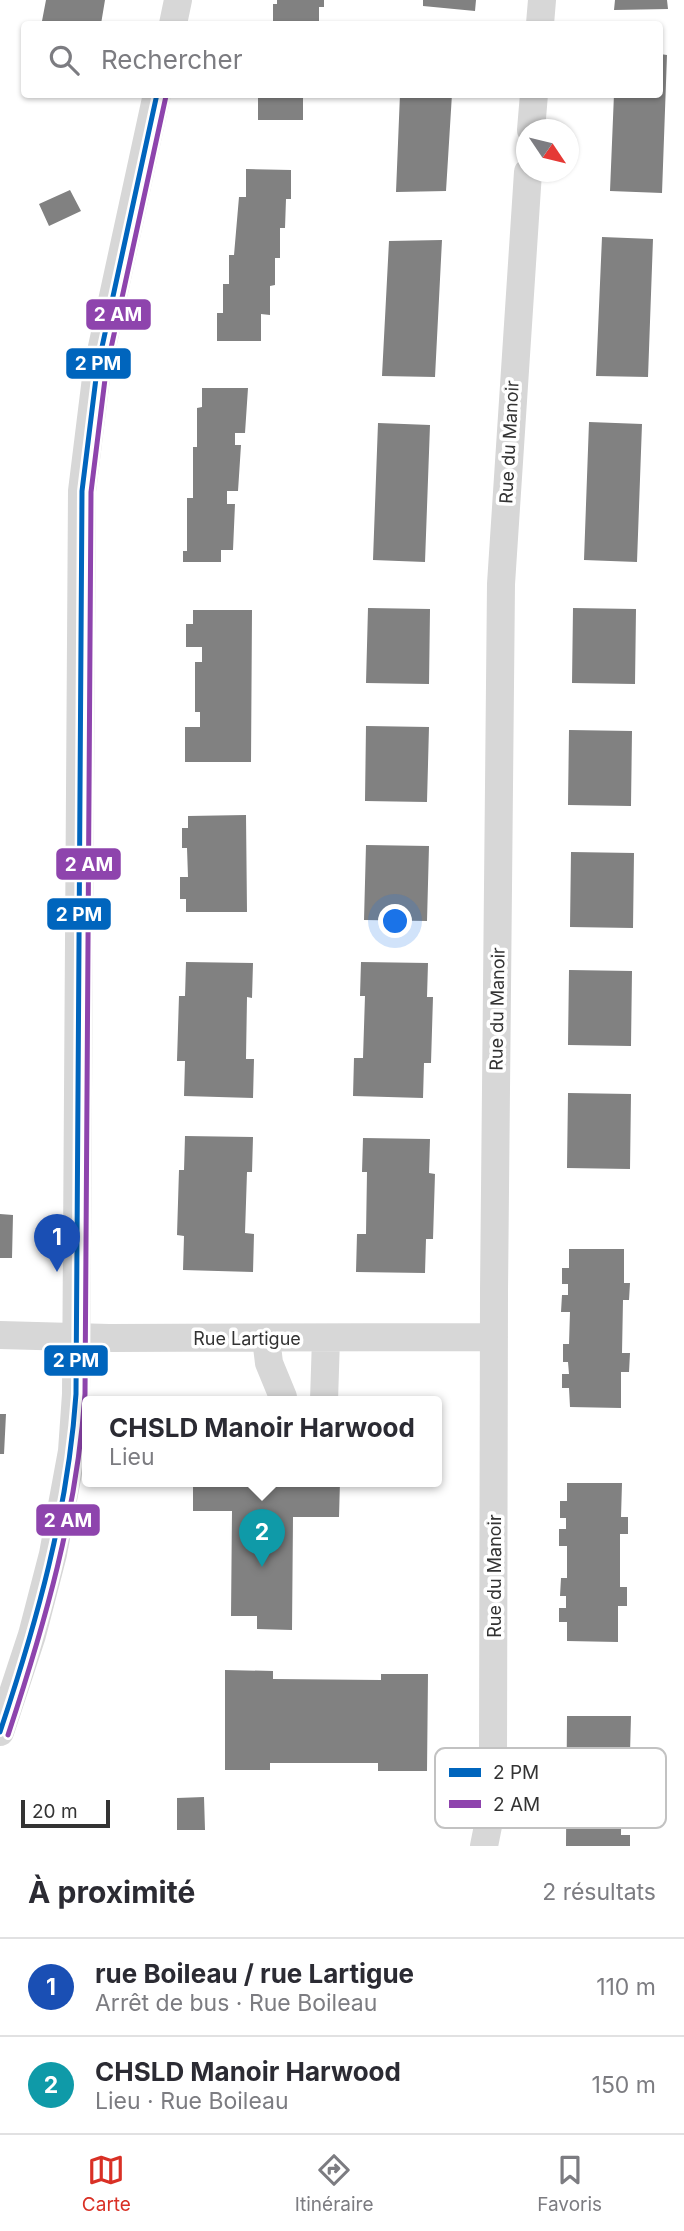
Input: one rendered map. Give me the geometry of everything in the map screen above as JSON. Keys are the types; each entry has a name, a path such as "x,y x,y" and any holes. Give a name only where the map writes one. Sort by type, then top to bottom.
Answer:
{"street":[{"path":"174,21 178,0"},
{"path":"540,21 542,0"},
{"path":"0,1732 32,1635 61,1520 73,1441 78,1336 82,491 97,370 157,98"},
{"path":"532,119 534,98"},
{"name":"Rue du Manoir","path":"493,1748 501,584 527,182"},
{"name":"Rue Lartigue","path":"0,1335 494,1337"},
{"path":"266,1338 269,1363 283,1396"},
{"path":"324,1396 326,1338"},
{"name":"Rue du Manoir","path":"484,1846 488,1828"}],"building":[{"path":"46,0 105,0 102,21 42,21"},
{"path":"277,0 324,0 324,7 319,7 319,21 273,21 273,4 277,4"},
{"path":"423,0 476,0 475,11 423,6"},
{"path":"615,0 667,0 668,9 614,10"},
{"path":"663,54 667,55 662,193 610,191 614,98 663,98"},
{"path":"258,98 303,98 303,120 258,120"},
{"path":"400,98 452,98 446,191 396,192"},
{"path":"246,169 291,170 291,199 286,199 285,228 280,228 280,258 275,258 275,285 270,286 270,315 261,314 261,341 217,341 217,313 223,313 223,284 229,284 229,255 234,255 239,197 246,197"},
{"path":"70,190 81,211 49,226 39,204"},
{"path":"602,237 653,239 648,377 596,376"},
{"path":"442,240 435,377 382,376 389,241"},
{"path":"202,388 248,388 245,433 235,433 235,445 241,445 238,491 227,491 227,504 235,504 233,550 221,550 221,562 183,562 183,551 187,551 187,498 193,498 193,447 197,447 197,408 202,407"},
{"path":"589,422 642,424 637,562 584,560"},
{"path":"378,423 430,425 425,562 373,560"},
{"path":"368,608 430,609 429,684 366,683"},
{"path":"573,608 636,609 635,684 572,683"},
{"path":"193,610 252,610 251,762 185,762 185,727 200,727 200,712 195,712 195,662 202,662 202,647 186,647 186,624 193,624"},
{"path":"366,726 429,727 427,802 365,801"},
{"path":"569,730 632,731 631,806 568,805"},
{"path":"246,815 247,912 186,912 186,899 180,899 180,877 188,877 187,848 182,848 182,828 188,828 188,816"},
{"path":"366,845 429,846 427,921 364,920"},
{"path":"571,852 634,853 633,928 570,927"},
{"path":"186,962 253,963 252,998 247,997 246,1059 254,1059 253,1098 184,1096 185,1061 177,1061 179,996 185,996"},
{"path":"361,962 428,963 427,997 433,997 431,1063 424,1063 423,1098 353,1096 354,1058 363,1058 365,996 360,996"},
{"path":"569,970 632,971 631,1046 568,1045"},
{"path":"568,1093 631,1094 630,1169 567,1168"},
{"path":"185,1136 253,1137 252,1172 247,1172 245,1233 254,1234 253,1272 183,1270 184,1236 177,1235 179,1170 184,1170"},
{"path":"363,1138 430,1139 429,1173 435,1174 433,1239 426,1239 425,1273 356,1272 357,1234 366,1234 367,1172 362,1172"},
{"path":"0,1214 13,1215 12,1258 0,1258"},
{"path":"569,1249 624,1249 624,1283 630,1283 629,1300 623,1300 622,1353 630,1353 629,1372 621,1372 621,1408 570,1407 569,1388 562,1388 562,1374 569,1374 568,1362 563,1362 563,1344 569,1344 570,1312 561,1312 562,1295 568,1295 568,1284 562,1284 562,1268 569,1268"},
{"path":"0,1414 6,1414 4,1454 0,1454"},
{"path":"567,1483 622,1483 621,1517 628,1517 628,1534 620,1534 620,1587 627,1587 627,1606 618,1606 618,1642 567,1641 567,1622 559,1622 559,1608 566,1608 566,1596 560,1596 561,1578 567,1578 567,1546 559,1546 559,1529 566,1529 566,1518 560,1518 560,1501 567,1501"},
{"path":"193,1487 340,1487 339,1517 293,1517 292,1630 257,1629 257,1616 231,1616 232,1511 193,1511"},
{"path":"225,1670 273,1671 273,1679 381,1680 381,1674 428,1674 427,1771 378,1771 378,1763 270,1763 270,1770 225,1770"},
{"path":"567,1716 631,1716 630,1748 567,1748"},
{"path":"204,1797 205,1830 177,1830 177,1798"},
{"path":"566,1828 621,1828 621,1835 630,1835 630,1846 566,1846"}],"transit line":[{"path":"0,1732 49,1565 72,1438 76,1394 82,491 97,370 156,98"},
{"path":"85,1396 91,492 106,371 166,98"},
{"path":"8,1735 47,1609 67,1524 82,1427"}],"place":[{"name":"rue Boileau / rue Lartigue","path":"57,1272"},
{"name":"CHSLD Manoir Harwood","path":"262,1567"}]}
